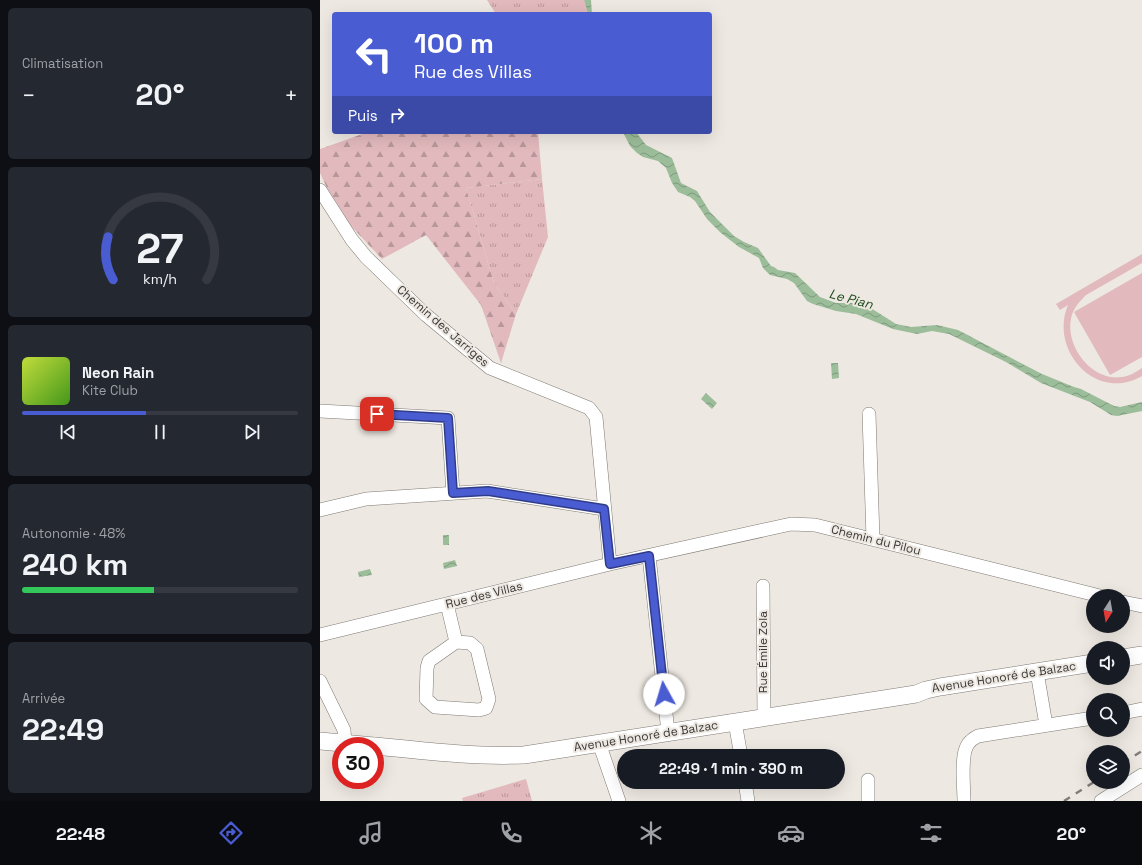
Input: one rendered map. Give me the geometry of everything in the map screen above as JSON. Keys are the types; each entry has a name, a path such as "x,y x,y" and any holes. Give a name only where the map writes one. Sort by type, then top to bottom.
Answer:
{"main road":[{"path":"1130,657 1142,655"},
{"path":"1130,665 1142,663"},
{"name":"Avenue Honoré de Balzac","path":"384,747 463,755 524,755 916,694 926,696 938,695 1038,676 1086,665"},
{"name":"Avenue Honoré de Balzac","path":"1038,676 1086,672"},
{"name":"Avenue Honoré de Balzac","path":"320,741 332,742"}],"street":[{"name":"Chemin des Jarriges","path":"320,190 352,240 366,257 426,315 490,368 589,408 596,417 610,564"},
{"path":"320,411 448,418 453,493"},
{"path":"869,414 873,539"},
{"path":"320,510 366,499 488,491 604,509"},
{"name":"Chemin du Pilou","path":"649,556 791,524 815,524 1086,592"},
{"path":"649,556 668,732"},
{"name":"Rue des Villas","path":"320,635 610,564 649,556"},
{"name":"Rue Émile Zola","path":"763,586 764,718"},
{"path":"1130,603 1142,606"},
{"path":"447,604 456,642"},
{"path":"456,642 470,643 477,649 489,699 486,708 479,710 435,707 426,699 427,668 429,661 456,642"},
{"path":"1038,676 1046,726"},
{"path":"320,681 344,730 345,737"},
{"path":"1130,711 1142,709"},
{"path":"964,801 965,749 973,738 1086,719"},
{"path":"735,722 740,749"},
{"path":"598,743 619,801"},
{"path":"1101,801 1119,796 1142,775"},
{"path":"868,780 868,801"},
{"path":"746,789 748,801"}],"green space":[{"path":"487,0 584,0 587,12 495,12"},
{"path":"362,134 538,134 542,179 466,188 494,283 516,314 501,363 481,305 426,235 382,259 351,226 327,188 320,173 320,149"},
{"path":"542,179 548,237 516,314 494,283 466,188"},
{"path":"1142,254 1142,263 1086,295 1073,312 1070,323 1071,335 1075,347 1089,366 1099,373 1110,377 1122,377 1128,376 1142,368 1142,376 1125,383 1108,383 1093,377 1081,368 1071,354 1065,339 1064,322 1068,305 1060,310 1056,304"},
{"path":"1142,273 1142,357 1110,375 1074,312"},
{"path":"526,779 532,801 463,801 462,798"}],"water":[{"path":"584,0 591,0 592,12 587,12"},
{"path":"624,134 638,134 646,145 672,158 681,183 697,191 710,212 734,236 758,248 771,266 778,270 795,273 820,297 836,303 857,303 866,305 896,324 911,327 937,325 958,330 1042,374 1081,389 1114,406 1120,407 1142,402 1142,411 1117,416 1111,415 1090,402 1041,383 1006,362 949,334 932,331 917,334 893,329 856,314 836,311 807,301 794,283 787,279 770,275 763,268 759,258 739,247 721,233 707,219 695,201 678,192 672,183 666,168 658,161 643,157 630,146"},
{"path":"831,363 838,363 839,378 832,379"},
{"path":"706,393 717,403 712,409 701,399"},
{"path":"443,535 449,535 449,545 443,545"},
{"path":"455,560 457,566 444,569 443,563"},
{"path":"370,569 372,575 359,577 358,572"}],"railway":[{"path":"1130,759 1142,751"},
{"path":"1064,801 1086,787"}],"route":[{"path":"377,414 448,418 453,493 488,491 604,509 610,564 649,556 664,694"}],"water label":[{"name":"Le Pian","path":"851,299"}]}
